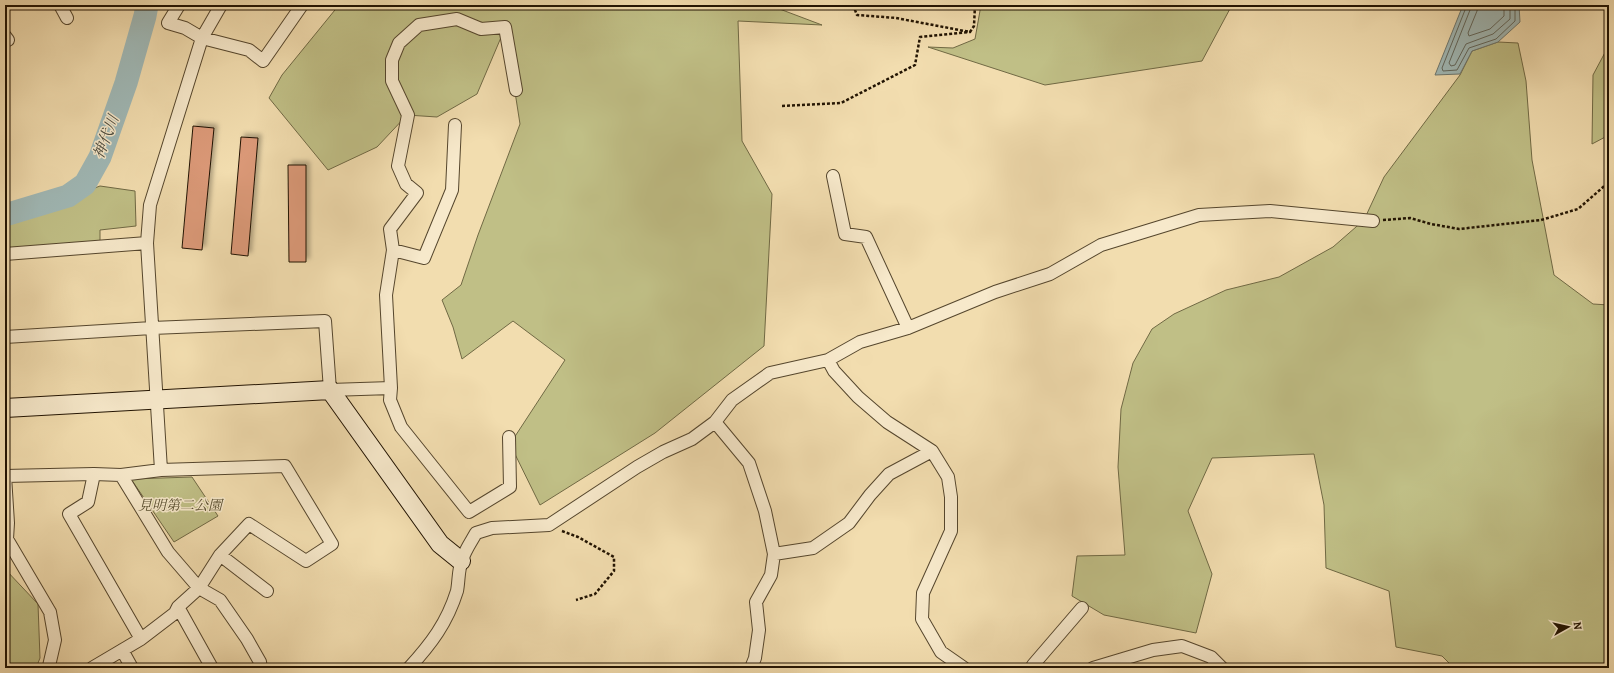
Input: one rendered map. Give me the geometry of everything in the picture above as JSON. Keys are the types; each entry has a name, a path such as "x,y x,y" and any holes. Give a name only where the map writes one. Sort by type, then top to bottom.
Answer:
{"street":[{"path":"60,5 67,18"},
{"path":"179,5 168,23 185,28 202,38 249,50 263,61 302,5"},
{"path":"161,470 147,243 150,205 202,38 221,5"},
{"path":"508,437 510,487 469,512 401,427 390,400 391,388 386,295 393,250 390,229 417,193 406,184 398,166 408,115 392,81 392,60 399,43 419,25 457,19 481,29 505,27 516,90"},
{"path":"393,250 424,258 452,190 455,125"},
{"path":"833,176 845,234 866,237 908,328"},
{"path":"409,668 428,647 444,624 457,590 461,561 476,533 492,528 549,525 637,467 663,452 692,439 715,422 732,400 770,373 828,360 860,342 908,328 995,292 1050,274 1101,245 1200,215 1270,211 1373,221"},
{"path":"5,254 147,243"},
{"path":"5,337 152,328 325,321 330,390 440,544 461,561"},
{"path":"828,360 834,371 858,397 887,422 932,451 948,477 951,497 951,531 923,593 922,620 941,652 964,668"},
{"path":"5,408 391,388"},
{"path":"715,422 749,464 765,511 774,554 771,575 756,602 759,630 755,658 751,668"},
{"path":"774,554 813,548 849,523 870,495 889,474 932,451"},
{"path":"51,668 49,666 55,640 50,612 7,539 8,523 5,476 94,474 121,475 161,470 285,466 332,544 306,561 250,524 220,555 199,588 178,607 175,613 141,639 92,668"},
{"path":"94,474 88,502 70,514 141,639"},
{"path":"121,475 168,552 199,588 220,600 247,639 262,668"},
{"path":"220,555 267,592"},
{"path":"178,607 212,668"},
{"path":"1034,668 1033,666 1082,608"},
{"path":"1093,668 1153,650 1182,646 1210,657 1222,668"},
{"path":"122,650 132,668"}],"path":[{"path":"852,5 857,15 896,18 970,32"},
{"path":"970,32 974,26 975,5"},
{"path":"782,106 841,103 915,65 920,37 970,32"},
{"path":"1373,221 1410,218 1430,224 1459,229 1541,220 1578,209 1609,182"},
{"path":"549,525 578,537 614,557 614,571 594,594 576,600"}],"green space":[{"path":"339,5 769,5 822,25 738,21 742,141 772,194 764,346 655,433 540,505 510,444 565,360 513,321 462,359 453,327 442,300 461,285 478,235 520,124 505,28 477,94 437,117 407,115 377,147 328,170 269,98 282,75"},
{"path":"981,5 1232,5 1202,61 1045,85 928,47 953,48 975,39"},
{"path":"1498,42 1518,43 1526,81 1532,160 1554,275 1593,304 1609,305 1609,668 1454,668 1442,656 1396,647 1389,591 1326,568 1324,505 1314,454 1212,458 1188,511 1212,574 1196,633 1104,615 1072,596 1077,556 1125,555 1118,467 1121,409 1133,363 1152,329 1174,314 1226,290 1279,277 1333,247 1364,220 1384,177 1460,75 1472,51"},
{"path":"1609,45 1609,135 1592,144 1593,75"},
{"path":"100,186 135,191 136,226 100,230 100,246 5,254 5,214 74,196"},
{"name":"見明第二公園","path":"192,477 218,516 174,542 131,479"},
{"path":"5,569 38,604 40,658 36,668 5,668"}],"water":[{"path":"1463,5 1519,5 1520,22 1498,42 1472,51 1460,74 1435,75"}],"building":[{"path":"193,126 214,128 202,250 182,248"},
{"path":"241,137 258,138 248,256 231,254"},
{"path":"288,165 306,165 306,262 289,262"}],"waterway":[{"name":"神代川","path":"5,215 68,196 85,184 100,157 126,83 147,5"}]}
